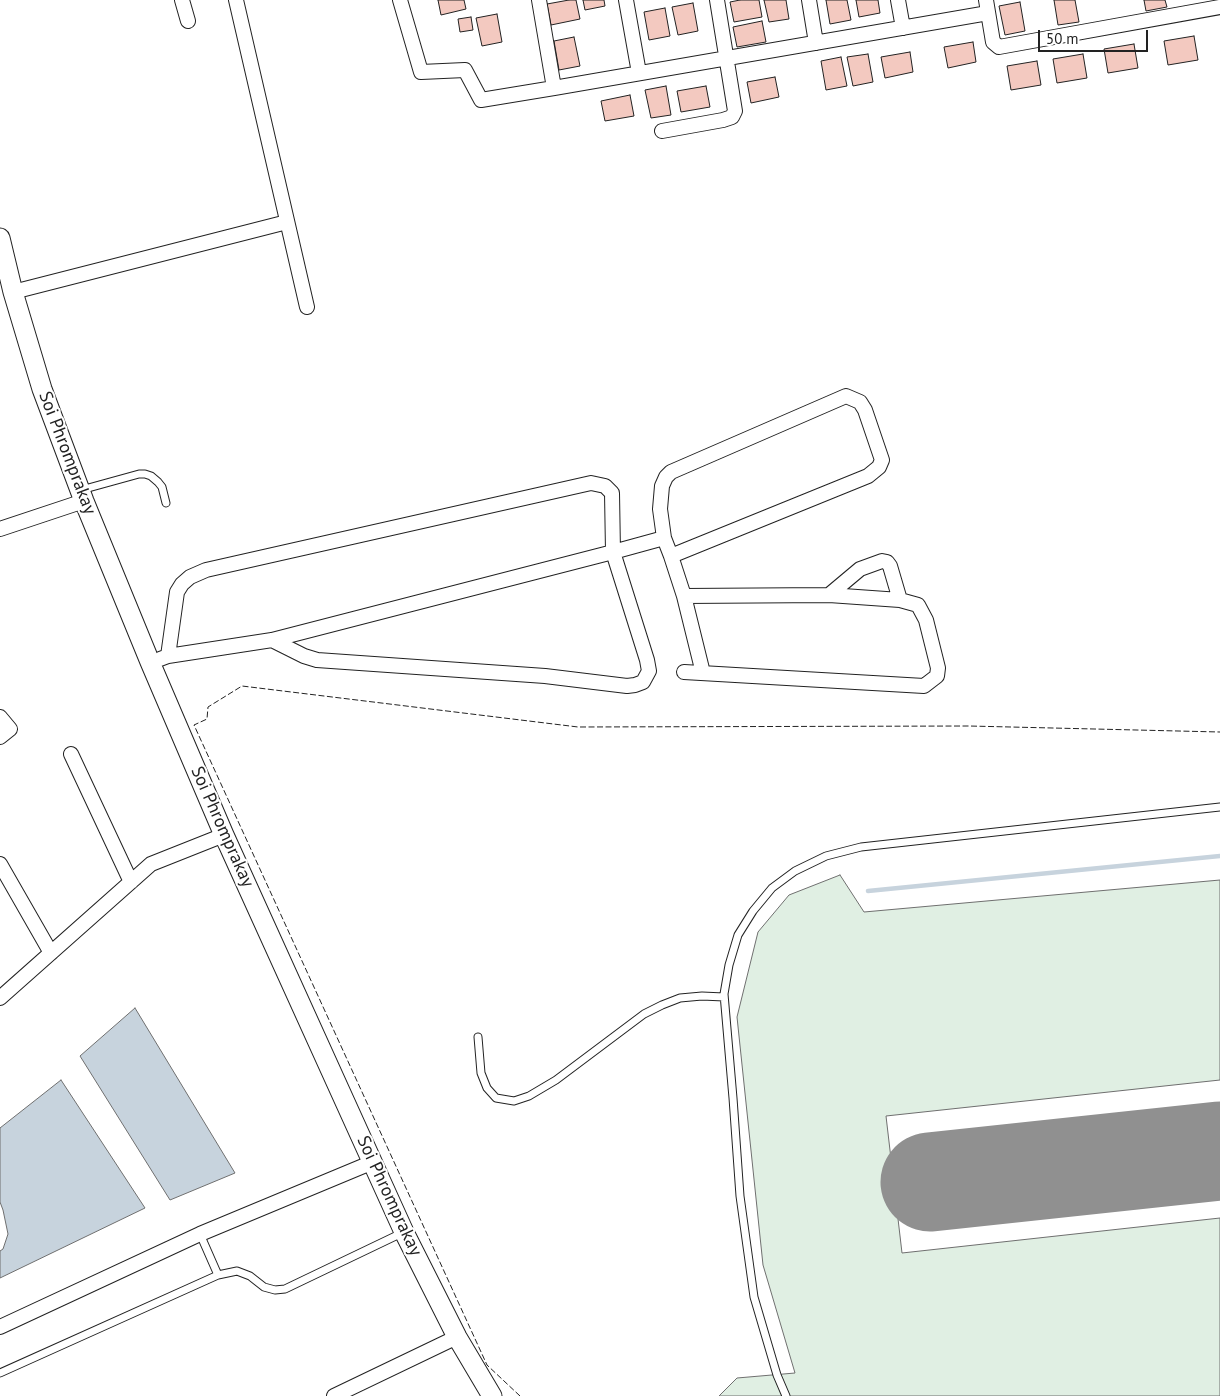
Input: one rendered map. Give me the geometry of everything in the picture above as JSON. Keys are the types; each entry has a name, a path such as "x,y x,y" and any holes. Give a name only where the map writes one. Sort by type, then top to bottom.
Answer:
{"street":[{"path":"182,0 188,21"},
{"path":"236,0 307,307"},
{"path":"400,0 422,72 465,70 481,100 902,28 987,6 993,42 999,47 1220,7"},
{"path":"539,0 554,88"},
{"path":"626,0 639,73"},
{"path":"662,131 723,120 732,117 735,111 717,0"},
{"path":"808,0 816,43"},
{"path":"898,0 902,28"},
{"path":"13,292 287,222"},
{"name":"Soi Phromprakay","path":"0,238 13,292 42,390 82,496 150,662 224,835 404,1232 457,1337 492,1396"},
{"path":"671,556 868,476 879,467 882,460 865,410 860,402 846,396 671,472 666,477 662,486 660,509 664,538 684,596 703,673"},
{"path":"168,656 177,592 190,577 206,570 590,483 604,486 612,494 613,552 648,660 649,671 643,682 635,686 627,686 546,676 318,660 304,656 272,640"},
{"path":"0,529 82,496"},
{"path":"150,662 168,656 272,640 664,538"},
{"path":"829,595 860,569 882,561 887,562 890,566 900,600"},
{"path":"684,596 829,595 900,600 918,605 926,620 938,668 936,676 924,686 684,672"},
{"path":"0,717 10,729 0,737"},
{"path":"71,754 132,882"},
{"path":"0,998 151,864 224,835"},
{"path":"0,864 51,953"},
{"path":"0,1327 200,1234 372,1162"},
{"path":"334,1396 457,1337"}],"lane":[{"path":"82,496 139,474 145,474 151,476 162,487 166,502"},
{"path":"786,1396 777,1375 754,1297 740,1196 724,997 729,965 738,935 753,911 772,888 795,871 826,856 861,847 1220,807"},
{"path":"478,1037 481,1073 487,1088 496,1098 514,1101 529,1096 556,1080 644,1014 662,1005 680,998 724,997"},
{"path":"0,1373 218,1275 237,1271 250,1276 264,1287 275,1290 285,1289 404,1232"},
{"path":"200,1234 218,1275"}],"green space":[{"path":"840,875 864,912 1220,880 1220,1080 886,1116 902,1253 1220,1218 1220,1396 719,1396 737,1378 795,1373 763,1265 737,1017 758,932 789,895"}],"shaded area":[{"path":"135,1008 235,1173 170,1200 80,1056"},
{"path":"61,1080 145,1208 0,1278 0,1251 3,1249 8,1234 0,1202 0,1128"}],"building":[{"path":"438,0 464,0 466,9 441,15"},
{"path":"576,0 580,19 551,25 547,4"},
{"path":"583,0 604,0 605,6 585,10"},
{"path":"759,0 762,17 734,22 730,2"},
{"path":"764,0 786,0 789,19 769,22"},
{"path":"826,0 847,0 851,20 830,24"},
{"path":"856,0 878,0 880,13 859,17"},
{"path":"1054,0 1075,0 1079,22 1058,25"},
{"path":"1144,0 1165,0 1167,7 1146,11"},
{"path":"1020,2 1025,31 1005,35 999,6"},
{"path":"693,3 698,31 678,35 672,7"},
{"path":"665,8 670,36 649,40 644,12"},
{"path":"497,14 502,42 482,46 476,18"},
{"path":"471,17 473,30 460,32 458,19"},
{"path":"762,21 766,42 737,47 733,27"},
{"path":"1194,36 1198,60 1168,65 1164,41"},
{"path":"574,37 580,66 559,70 554,41"},
{"path":"973,42 976,62 948,68 944,47"},
{"path":"1134,44 1138,68 1108,73 1104,49"},
{"path":"910,52 913,72 885,78 881,57"},
{"path":"868,54 873,82 853,86 847,57"},
{"path":"1083,54 1087,78 1057,83 1053,59"},
{"path":"841,57 847,86 826,90 821,61"},
{"path":"1037,61 1041,85 1011,90 1007,66"},
{"path":"775,77 779,97 751,103 747,82"},
{"path":"666,86 671,115 651,118 645,90"},
{"path":"706,86 710,107 681,112 677,91"},
{"path":"630,95 634,116 605,121 601,101"}],"waterway":[{"path":"868,891 1220,856"}],"runway":[{"path":"930,1182 1220,1151"}],"fence":[{"path":"520,1396 487,1365 194,725 207,719 208,707 242,686 578,727 969,726 1220,732"}]}
